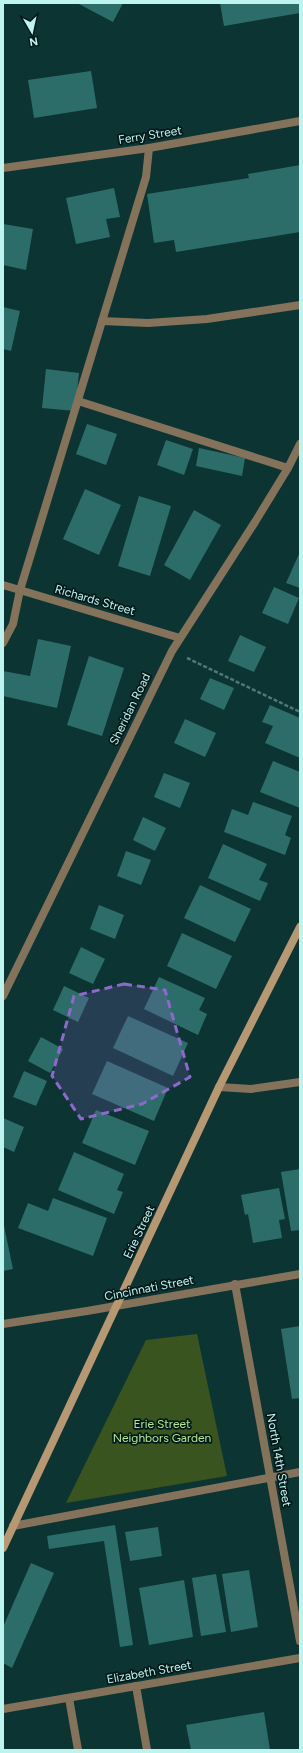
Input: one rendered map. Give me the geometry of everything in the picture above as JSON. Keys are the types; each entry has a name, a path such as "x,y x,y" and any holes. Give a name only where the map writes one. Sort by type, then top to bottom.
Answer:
{"street":[{"name":"Ferry Street","path":"3,168 149,148 300,121"},
{"path":"3,643 13,624 20,590 146,177 149,148"},
{"path":"102,321 148,323 207,319 300,305"},
{"path":"78,401 288,468"},
{"name":"Sheridan Road","path":"3,996 172,650 288,468 300,444"},
{"name":"Richards Street","path":"3,585 180,638"},
{"name":"Erie Street","path":"3,1548 219,1087 300,927"},
{"path":"219,1087 251,1089 300,1082"},
{"name":"Cincinnati Street","path":"3,1324 300,1274"},
{"name":"North 14th Street","path":"235,1284 300,1641"},
{"path":"13,1526 300,1472"},
{"name":"Elizabeth Street","path":"3,1709 300,1658"},
{"path":"136,1686 147,1750"},
{"path":"69,1698 78,1750"}],"path":[{"path":"172,650 300,712"}],"highlighted area":[{"path":"124,984 165,990 190,1077 142,1104 81,1119 52,1076 74,996"}],"green space":[{"name":"Erie Street Neighbors Garden","path":"197,1334 227,1476 66,1503 146,1340"}],"building":[{"path":"77,3 123,3 113,22"},
{"path":"220,3 300,3 300,13 224,26"},
{"path":"91,71 97,108 34,118 28,80"},
{"path":"300,165 300,232 176,252 174,240 154,243 147,194 249,178 248,174"},
{"path":"114,188 120,217 106,219 110,237 76,244 66,198"},
{"path":"3,224 33,229 26,270 3,265"},
{"path":"3,307 20,311 11,351 3,349"},
{"path":"46,369 79,373 75,411 42,408"},
{"path":"87,424 117,434 106,465 76,454"},
{"path":"166,440 193,449 184,475 157,465"},
{"path":"199,448 245,458 242,476 196,466"},
{"path":"85,489 121,505 99,555 63,539"},
{"path":"139,496 171,506 150,576 118,566"},
{"path":"194,510 221,525 190,580 164,565"},
{"path":"300,554 300,588 286,583"},
{"path":"274,587 299,598 288,624 262,613"},
{"path":"240,635 266,647 254,672 228,661"},
{"path":"38,639 71,646 57,708 3,696 3,671 30,676"},
{"path":"89,656 124,668 102,736 67,725"},
{"path":"210,678 234,688 224,710 200,699"},
{"path":"270,705 300,718 300,758 265,743 273,726 262,722"},
{"path":"185,719 216,733 205,757 174,743"},
{"path":"273,761 300,772 300,808 260,792"},
{"path":"164,773 190,783 180,808 154,797"},
{"path":"253,802 292,816 285,835 291,838 285,855 224,832 232,809 248,815"},
{"path":"143,817 166,828 155,851 133,840"},
{"path":"223,844 267,864 259,880 268,883 260,901 208,878"},
{"path":"126,851 151,860 141,885 117,876"},
{"path":"200,885 251,909 235,942 184,918"},
{"path":"99,905 124,915 115,939 90,929"},
{"path":"182,933 232,956 216,989 167,966"},
{"path":"81,947 105,959 93,984 69,973"},
{"path":"159,977 205,998 199,1010 207,1014 198,1035 144,1009"},
{"path":"64,986 89,998 78,1022 53,1010"},
{"path":"128,1016 188,1043 173,1076 113,1048"},
{"path":"41,1037 63,1049 50,1073 28,1061"},
{"path":"107,1061 168,1088 154,1121 92,1094"},
{"path":"24,1071 47,1081 36,1106 13,1097"},
{"path":"96,1110 149,1131 135,1165 82,1143"},
{"path":"3,1118 24,1127 14,1152 3,1147"},
{"path":"74,1152 124,1174 117,1190 123,1192 114,1214 58,1190"},
{"path":"300,1169 300,1230 291,1231 281,1172"},
{"path":"279,1188 285,1219 279,1220 282,1238 253,1243 248,1214 245,1215 241,1195"},
{"path":"53,1198 107,1218 93,1256 18,1228 28,1203 48,1211"},
{"path":"3,1221 13,1269 3,1271"},
{"path":"300,1326 300,1398 292,1399 281,1329"},
{"path":"115,1525 133,1645 120,1647 104,1541 49,1549 47,1536"},
{"path":"158,1527 162,1556 130,1561 125,1532"},
{"path":"31,1563 54,1573 12,1668 3,1663 3,1627"},
{"path":"249,1570 258,1627 231,1632 222,1574"},
{"path":"216,1574 226,1632 201,1636 192,1578"},
{"path":"184,1580 193,1637 149,1645 139,1588"},
{"path":"264,1712 270,1750 191,1750 186,1725"}]}
